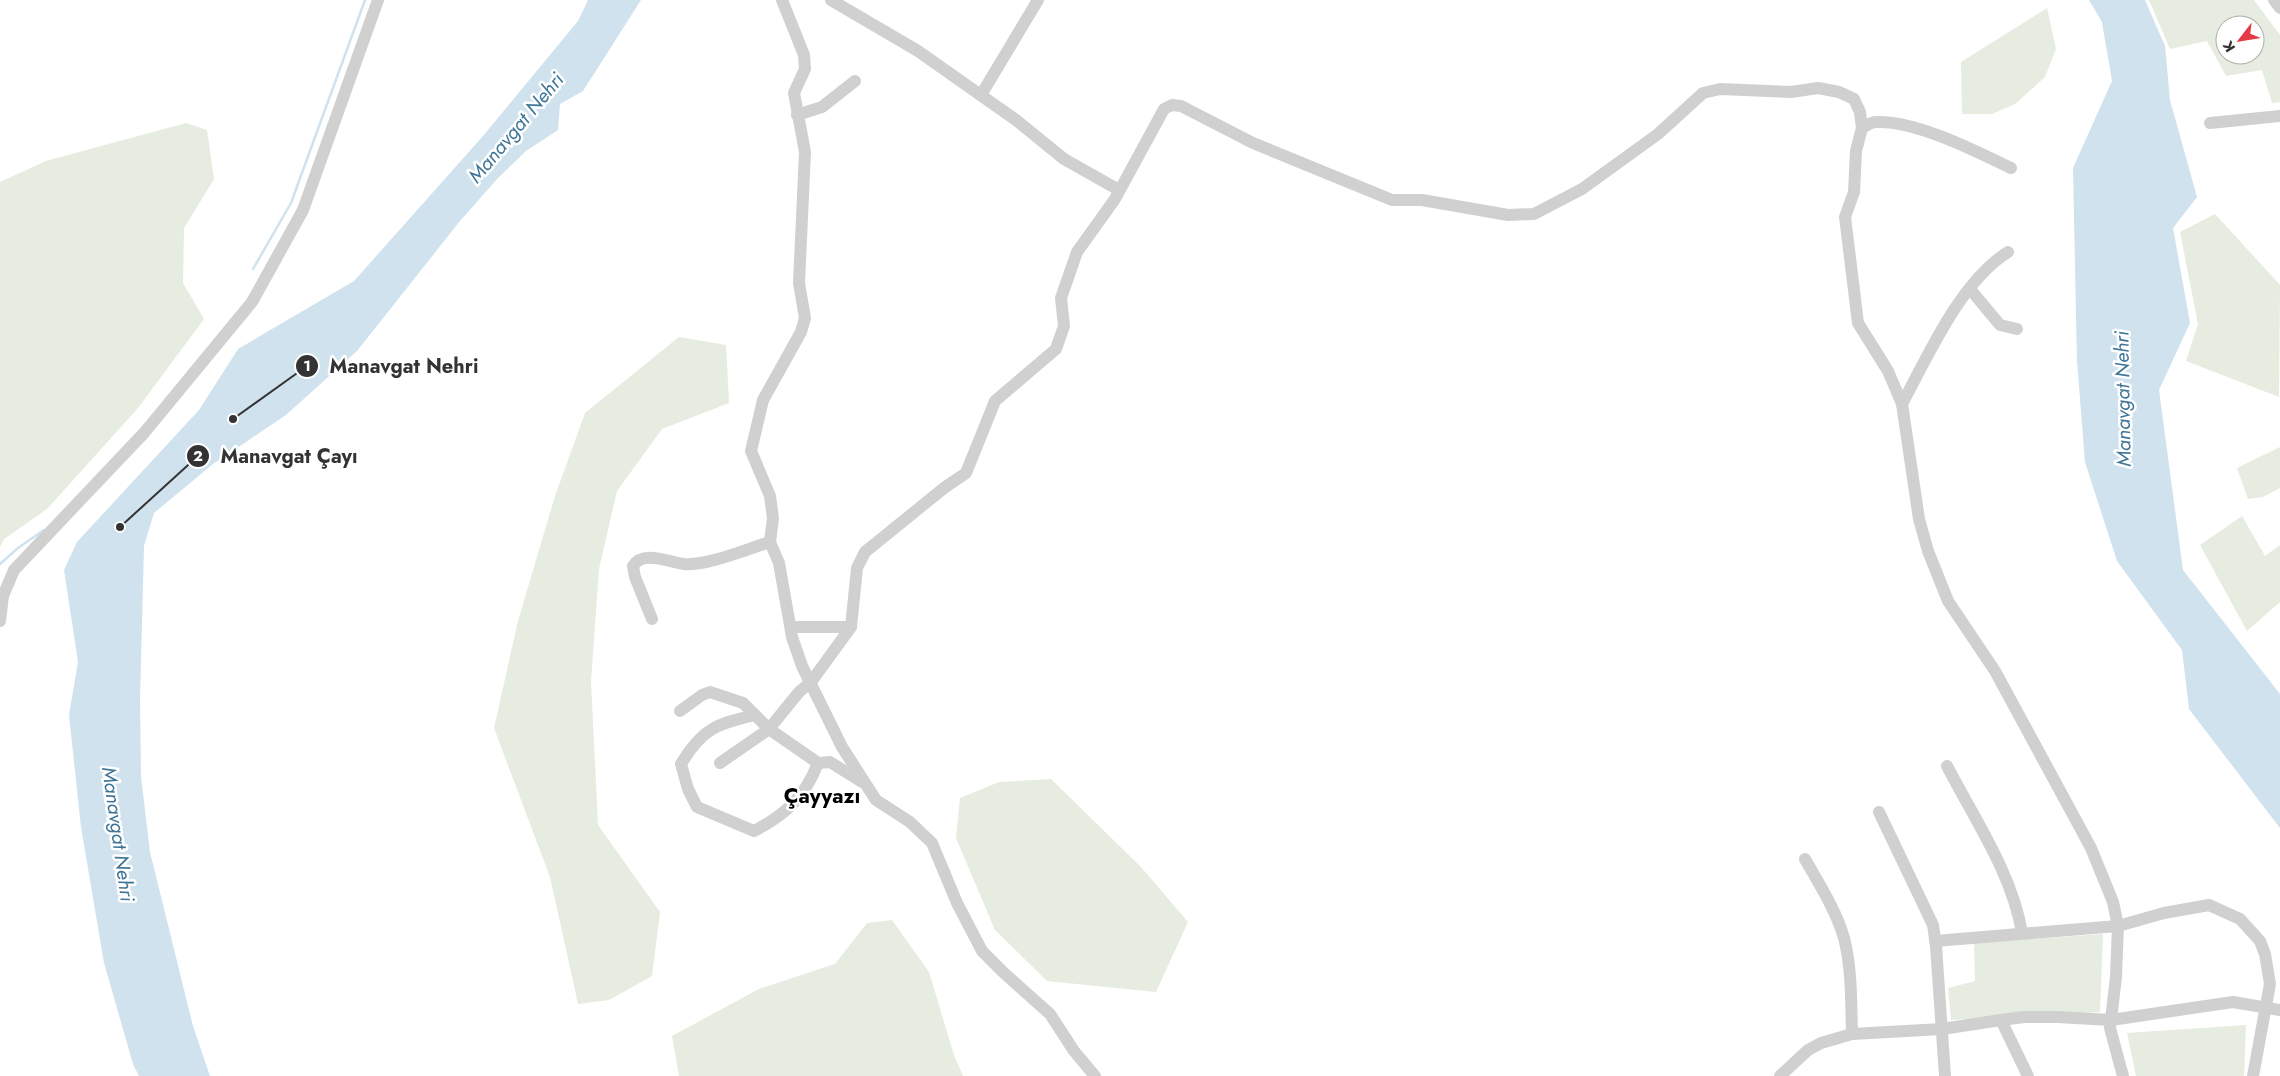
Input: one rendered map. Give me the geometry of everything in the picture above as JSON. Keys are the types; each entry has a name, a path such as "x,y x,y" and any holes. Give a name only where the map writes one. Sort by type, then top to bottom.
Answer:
{"street":[{"path":"0,621 3,596 14,570 144,433 252,302 303,210 378,0"},
{"path":"782,0 804,55 805,69 794,93 805,152 800,283 804,318 801,332 763,400 751,451 770,496 773,518 770,542 780,563 791,627 802,666 842,747 876,800 910,822 932,843 957,903 982,951 1050,1014 1074,1051 1095,1076"},
{"path":"830,0 918,50 981,94 1064,159 1119,190"},
{"path":"981,94 1038,0"},
{"path":"2274,0 2280,8"},
{"path":"797,115 822,107 855,81"},
{"path":"720,763 769,729 799,692 811,682 851,627 857,568 865,552 944,488 966,473 995,401 1056,349 1064,326 1061,298 1077,252 1119,190 1164,109 1172,105 1181,106 1253,143 1392,200 1422,200 1508,215 1534,214 1582,189 1658,134 1703,93 1720,90 1791,92 1818,88 1839,92 1854,99 1860,112 1862,128 1856,151 1854,192 1845,217 1858,323 1888,371 1902,404 1919,519 1928,551 1948,601 1995,672 2091,848 2114,902 2118,926 2116,977 2110,1028 2122,1076"},
{"path":"2210,123 2280,116"},
{"path":"1862,128 1874,122 1904,124 1974,150 2011,168"},
{"path":"1902,404 1930,352 1970,289 1996,260 2008,252"},
{"path":"1970,289 2000,325 2017,330"},
{"path":"652,619 635,577 633,566 635,562 643,558 657,558 685,564 726,556 770,542"},
{"path":"791,627 851,627"},
{"path":"680,711 702,695 710,692 743,703 769,729 818,763 830,762 866,784"},
{"path":"755,715 728,722 705,732 688,751 680,764 688,790 697,807 754,831 778,818 790,808 818,763"},
{"path":"1947,766 2007,880 2018,907 2022,933"},
{"path":"1879,812 1926,908 1935,941 1945,1076"},
{"path":"1805,859 1835,913 1844,939 1851,988 1852,1034"},
{"path":"1935,941 2118,926 2164,913 2209,905 2240,918 2260,941 2265,954 2270,984 2253,1076"},
{"path":"1780,1076 1808,1050 1821,1043 1852,1034 1942,1029 2001,1020 2049,1017 2111,1020 2233,1002 2280,1010"},
{"path":"2001,1020 2028,1076"}],"shaded area":[{"path":"2149,0 2254,0 2280,35 2280,102 2272,103 2262,70 2226,76 2220,65 2265,65 2265,15 2215,15 2215,56 2207,41 2170,49"},
{"path":"2047,8 2056,49 2045,77 2015,104 1992,114 1962,114 1961,62"},
{"path":"186,123 207,130 214,179 184,228 183,283 204,319 138,408 47,509 4,539 0,547 0,182 46,161"},
{"path":"2215,214 2280,285 2279,397 2186,361 2198,324 2180,232"},
{"path":"679,337 726,345 729,403 662,429 617,491 599,569 591,681 598,825 660,912 652,976 609,1000 578,1004 550,877 494,728 518,621 555,496 585,413"},
{"path":"2280,447 2280,488 2263,497 2248,499 2237,468"},
{"path":"2242,516 2265,556 2280,545 2280,602 2247,631 2200,545"},
{"path":"1051,779 1141,867 1188,922 1156,992 1047,981 995,930 956,838 960,798 999,782"},
{"path":"892,920 929,972 954,1055 963,1076 679,1076 672,1036 759,989 835,964 867,923"},
{"path":"2103,934 2100,1012 1951,1020 1948,988 1975,981 1974,943"},
{"path":"2246,1025 2244,1076 2136,1076 2127,1033"}],"water":[{"path":"588,0 641,0 583,91 560,104 558,130 526,151 498,178 460,221 357,351 286,415 213,464 154,513 144,546 140,699 141,777 150,852 193,1026 210,1076 139,1076 133,1064 104,963 81,827 69,715 78,662 64,570 77,542 199,410 238,349 354,281 483,136 578,21"},
{"path":"2089,0 2145,0 2165,46 2170,100 2197,197 2173,228 2190,323 2159,390 2183,570 2280,694 2280,828 2189,709 2182,650 2117,561 2085,462 2077,361 2073,168 2112,81 2102,22"}],"waterway":[{"path":"253,269 291,203 365,0"},
{"path":"0,564 18,548 44,530"}],"place":[{"name":"Manavgat Nehri","path":"233,419"},
{"name":"Manavgat Çayı","path":"120,527"}],"district":[{"name":"Çayyazı","path":"822,796"}]}
